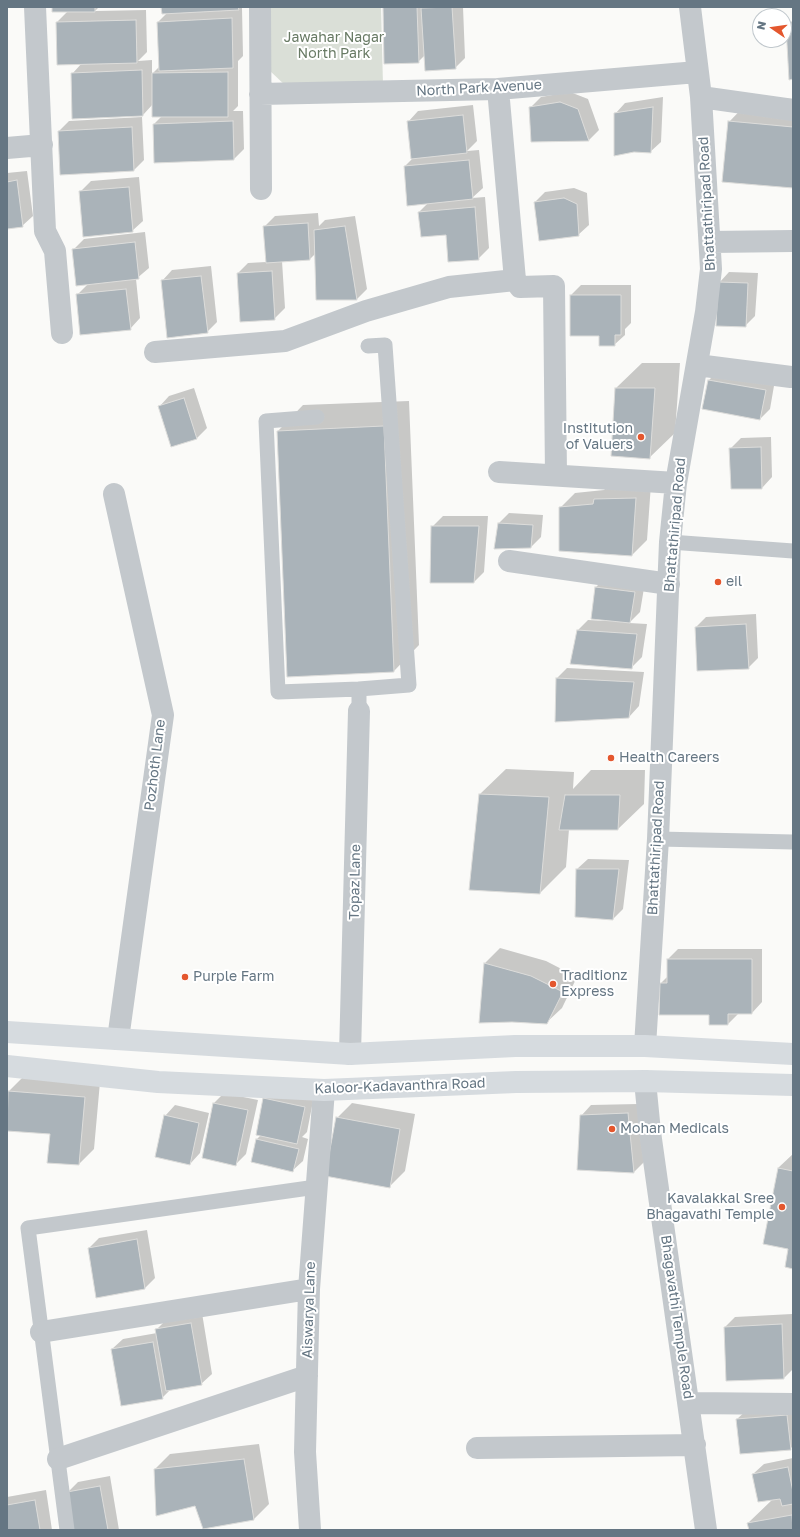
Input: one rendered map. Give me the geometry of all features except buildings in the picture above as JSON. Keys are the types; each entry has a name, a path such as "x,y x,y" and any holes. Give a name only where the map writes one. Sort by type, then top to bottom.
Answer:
{"main road":[{"path":"7,1032 350,1054 515,1046 645,1046 793,1054"},
{"path":"645,1046 645,1081"},
{"name":"Kaloor-Kadavanthra Road","path":"7,1066 158,1082 324,1090 516,1082 645,1081 793,1085"}],"street":[{"path":"35,7 45,231 55,251 62,333"},
{"path":"260,7 261,189"},
{"name":"Bhattathiripad Road","path":"645,1046 658,839 670,542 676,483 697,365 711,269 701,97 690,7"},
{"name":"North Park Avenue","path":"260,94 498,89 697,72"},
{"path":"498,89 515,280 520,287 554,286 556,475"},
{"path":"701,97 793,110"},
{"path":"7,148 42,145"},
{"path":"710,242 793,241"},
{"path":"154,352 286,341 366,311 449,287 515,280"},
{"path":"697,365 791,377"},
{"path":"499,472 676,483"},
{"name":"Pozhoth Lane","path":"114,494 163,715 118,1040"},
{"path":"509,561 669,584"},
{"name":"Topaz Lane","path":"350,1054 359,711"},
{"name":"Bhagavathi Temple Road","path":"645,1081 650,1132 706,1530"},
{"name":"Aiswarya Lane","path":"310,1530 305,1452 309,1289 324,1090"},
{"path":"41,1332 309,1289"},
{"path":"58,1459 307,1376"},
{"path":"689,1403 793,1404"},
{"path":"477,1448 695,1445"}],"lane":[{"path":"316,417 266,421 278,692 359,689 409,685 385,345 368,346"},
{"path":"670,542 793,551"},
{"path":"359,689 359,711"},
{"path":"658,839 793,842"},
{"path":"67,1530 28,1228 316,1187"}],"green space":[{"name":"Jawahar Nagar North Park","path":"269,7 381,7 383,85 287,87 269,70"}],"place":[{"name":"Institution of Valuers","path":"641,437"},
{"name":"eil","path":"718,582"},
{"name":"Health Careers","path":"611,758"},
{"name":"Purple Farm","path":"185,977"},
{"name":"Traditionz Express","path":"553,984"},
{"name":"Mohan Medicals","path":"612,1129"},
{"name":"Kavalakkal Sree Bhagavathi Temple","path":"782,1207"}]}
